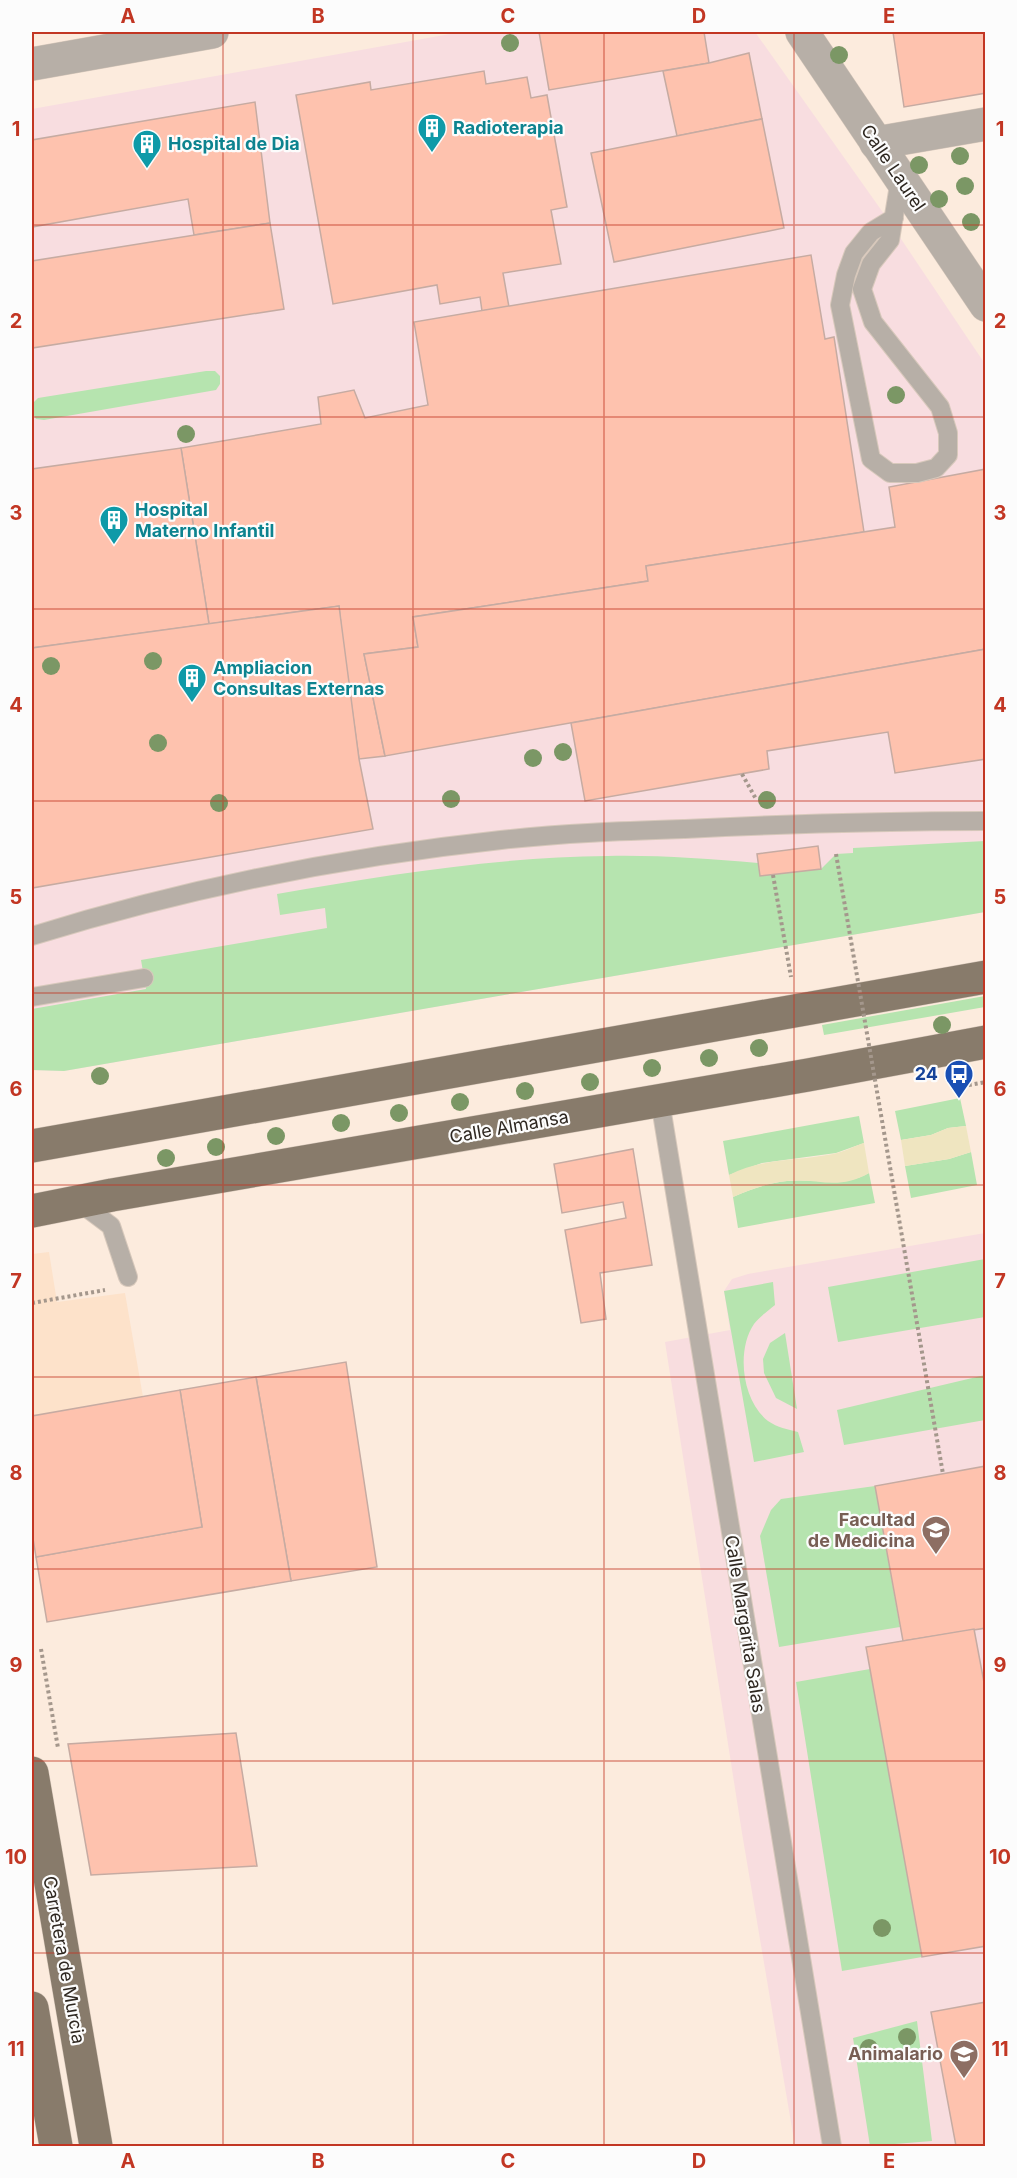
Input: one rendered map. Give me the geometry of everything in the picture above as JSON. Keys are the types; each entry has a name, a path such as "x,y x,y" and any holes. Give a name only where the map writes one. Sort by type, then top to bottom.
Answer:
{"main road":[{"path":"32,1146 986,978"},
{"name":"Calle Almansa","path":"32,1211 986,1042"},
{"name":"Carretera de Murcia","path":"32,1773 96,2146"},
{"path":"32,2008 56,2146"}],"street":[{"path":"32,64 212,32"},
{"name":"Calle Laurel","path":"802,32 986,305"},
{"path":"876,143 986,124"}],"lane":[{"path":"900,178 894,218 890,240 871,264 862,289 873,322 940,407 948,433 948,455 936,468 917,473 890,473 872,459 840,305 846,275 854,253 871,232 894,218 935,230"},
{"path":"32,936 112,911 288,871 460,839 567,834 663,824 986,821"},
{"path":"32,997 144,978"},
{"name":"Calle Margarita Salas","path":"660,1101 832,2146"},
{"path":"79,1202 111,1226 128,1277"}],"path":[{"path":"742,774 758,803"},
{"path":"836,854 943,1474"},
{"path":"773,875 786,948"}],"shaded area":[{"path":"461,32 755,32 889,221 985,364 985,912 64,1071 32,1070 32,109"},
{"path":"985,1233 985,2146 795,2146 742,1833 665,1342 730,1330 724,1291 732,1279 748,1274"},
{"path":"49,1252 57,1302 125,1293 143,1397 32,1416 32,1254"}],"green space":[{"path":"215,371 220,376 220,384 216,390 44,420 36,419 32,412 33,403 38,398"},
{"path":"985,841 985,912 64,1071 32,1070 32,1009 146,989 141,960 327,928 325,908 280,915 277,894 442,868 566,857 646,856 758,863 760,876 821,869 836,854 853,853 853,848"},
{"path":"985,996 985,1007 824,1035 822,1025"},
{"path":"960,1098 966,1126 948,1128 931,1135 901,1140 895,1111"},
{"path":"859,1116 864,1143 836,1153 762,1163 729,1175 723,1141"},
{"path":"971,1152 977,1185 911,1198 905,1166 949,1159"},
{"path":"869,1173 875,1203 738,1228 733,1197 739,1194 780,1182 849,1180"},
{"path":"985,1259 985,1317 838,1342 828,1287"},
{"path":"773,1282 775,1305 756,1321 748,1335 744,1375 752,1401 759,1412 775,1425 798,1432 804,1452 754,1462 724,1291"},
{"path":"785,1333 797,1409 776,1398 764,1373 763,1359 770,1343"},
{"path":"985,1375 985,1420 844,1445 837,1410"},
{"path":"875,1486 900,1627 779,1647 760,1536 771,1510 781,1499"},
{"path":"870,1669 922,1957 842,1971 796,1682"},
{"path":"917,2021 932,2141 870,2146 853,2038"}],"sand":[{"path":"966,1126 971,1152 949,1159 905,1166 901,1140 931,1135 948,1128"},
{"path":"864,1143 869,1173 858,1178 838,1183 780,1182 733,1197 729,1175 767,1163 833,1154"}],"building":[{"path":"539,32 704,32 709,63 549,90"},
{"path":"893,32 986,32 986,93 904,107"},
{"path":"749,53 762,119 677,136 663,71"},
{"name":"Radioterapia","path":"484,71 486,84 527,77 531,98 547,95 567,207 551,210 561,264 503,273 509,307 482,311 480,297 440,304 437,285 333,304 296,95 370,82 371,90"},
{"name":"Hospital de Dia","path":"255,102 270,223 194,235 188,199 32,227 32,140"},
{"path":"762,119 784,228 614,262 591,153"},
{"path":"270,223 284,309 32,348 32,261"},
{"path":"811,255 825,339 834,337 864,532 646,566 648,581 413,617 418,647 364,654 385,756 359,759 339,606 209,624 181,448 321,424 318,397 354,390 365,418 428,405 414,322"},
{"name":"Hospital Materno Infantil","path":"181,448 209,624 32,648 32,469"},
{"path":"986,469 986,649 385,756 364,654 418,647 413,617 648,581 646,566 895,527 889,487"},
{"name":"Ampliacion Consultas Externas","path":"339,606 359,759 373,829 32,888 32,648"},
{"path":"986,649 986,759 895,773 888,732 767,751 769,769 585,801 571,723"},
{"path":"818,846 821,869 760,876 757,854"},
{"path":"633,1149 652,1265 600,1273 606,1319 581,1323 565,1230 626,1218 623,1202 562,1213 554,1164"},
{"path":"346,1362 377,1567 291,1581 256,1377"},
{"path":"256,1377 291,1581 47,1622 36,1557 202,1527 180,1390"},
{"path":"180,1390 202,1527 36,1557 32,1532 32,1416"},
{"name":"Facultad de Medicina","path":"986,1466 986,1628 903,1641 875,1486"},
{"path":"974,1629 986,1693 986,1946 922,1957 866,1647"},
{"path":"236,1733 257,1866 91,1875 68,1744"},
{"name":"Animalario","path":"986,2002 986,2146 956,2146 931,2012"}],"place":[{"name":"Radioterapia","path":"432,154"},
{"name":"Hospital de Dia","path":"147,170"},
{"name":"Hospital Materno Infantil","path":"114,546"},
{"name":"Ampliacion Consultas Externas","path":"192,704"},
{"name":"24","path":"959,1100"},
{"name":"Facultad de Medicina","path":"936,1556"},
{"name":"Animalario","path":"964,2080"}]}
